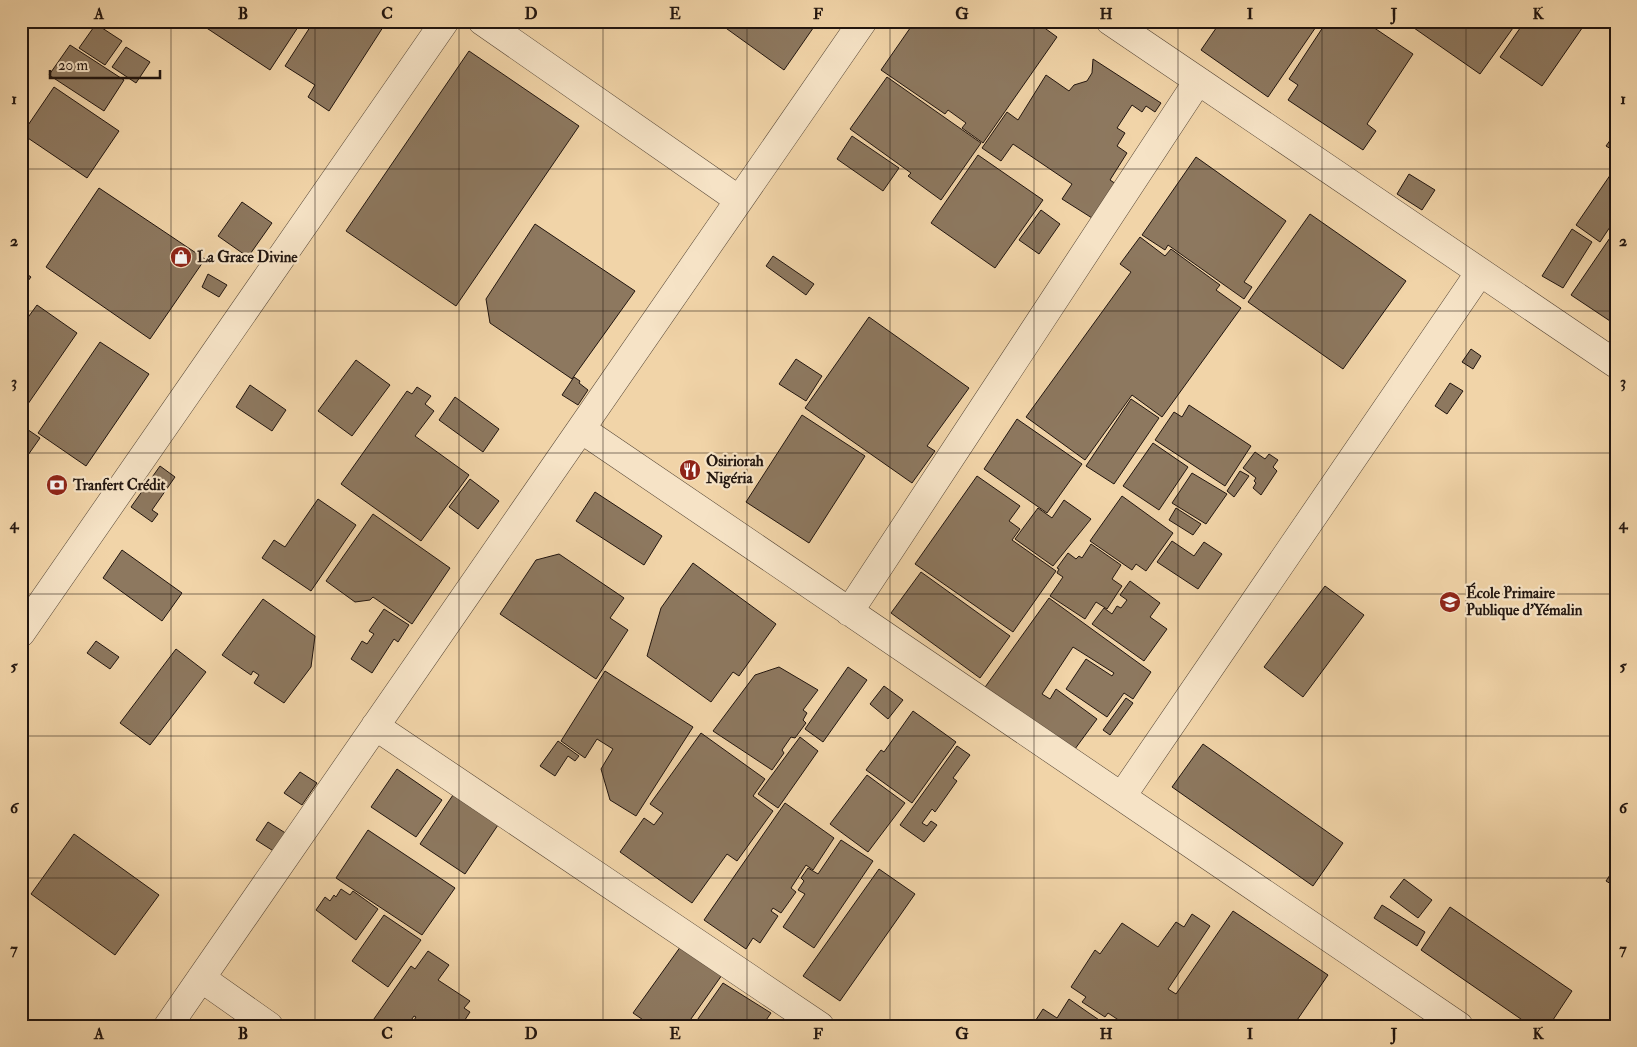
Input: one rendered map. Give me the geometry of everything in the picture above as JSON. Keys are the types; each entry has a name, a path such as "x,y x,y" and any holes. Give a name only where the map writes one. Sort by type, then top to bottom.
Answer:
{"street":[{"path":"21,633 445,21"},
{"path":"482,21 739,200"},
{"path":"168,1026 862,21"},
{"path":"1110,21 1616,364"},
{"path":"849,612 1198,81"},
{"path":"1122,796 1480,272"},
{"path":"581,429 1459,1026"},
{"path":"375,726 820,1026"},
{"path":"201,978 269,1026"}],"building":[{"path":"196,21 302,21 270,70"},
{"path":"314,21 387,21 329,111 308,97 315,85 285,66"},
{"path":"716,21 818,21 784,70"},
{"path":"915,21 1035,21 1057,37 983,143 962,128 966,123 948,110 945,114 881,70"},
{"path":"1221,21 1320,21 1268,97 1201,50"},
{"path":"1327,21 1364,21 1413,54 1367,124 1376,131 1363,150 1288,100 1298,85 1289,79"},
{"path":"1404,21 1518,21 1480,74"},
{"path":"1525,21 1587,21 1542,86 1500,57"},
{"path":"96,24 122,41 105,65 79,48"},
{"path":"70,45 124,80 104,111 49,75"},
{"path":"126,47 150,62 136,83 112,67"},
{"path":"469,51 579,126 456,306 346,231"},
{"path":"1093,59 1161,103 1155,112 1146,106 1142,112 1132,105 1117,128 1125,133 1117,146 1127,153 1110,180 1116,184 1092,218 1062,199 1072,184 1013,144 1001,161 982,148 1007,112 1018,120 1046,75 1069,91 1074,85 1087,81 1092,73"},
{"path":"887,77 981,143 941,200 908,176 911,173 850,129"},
{"path":"54,87 119,131 87,178 22,134"},
{"path":"1616,132 1616,152 1606,146"},
{"path":"852,136 899,168 883,191 837,159"},
{"path":"978,155 1043,200 995,268 931,223"},
{"path":"1196,157 1286,221 1244,282 1252,287 1244,299 1168,245 1165,250 1142,235"},
{"path":"1613,171 1616,173 1616,218 1600,242 1576,225"},
{"path":"1409,174 1435,190 1422,210 1397,194"},
{"path":"99,188 205,259 150,339 46,267"},
{"path":"242,202 272,223 248,257 218,236"},
{"path":"1041,210 1060,224 1039,254 1019,240"},
{"path":"1310,214 1406,281 1343,369 1248,302"},
{"path":"535,224 635,291 572,379 490,323 486,299"},
{"path":"1572,229 1592,242 1563,288 1542,276"},
{"path":"1616,229 1616,325 1571,295"},
{"path":"1140,237 1165,256 1171,249 1220,285 1216,290 1241,308 1162,417 1132,395 1085,460 1026,417 1131,272 1120,264"},
{"path":"773,256 814,284 806,295 766,266"},
{"path":"21,270 31,277 21,290"},
{"path":"208,274 227,285 219,297 202,287"},
{"path":"37,305 77,333 21,414 21,327"},
{"path":"869,317 969,388 927,446 935,451 912,483 805,408"},
{"path":"100,342 149,374 86,466 38,433"},
{"path":"1471,349 1481,356 1473,369 1462,362"},
{"path":"796,359 822,376 806,401 779,384"},
{"path":"356,360 390,385 352,436 318,411"},
{"path":"574,377 588,390 578,405 562,395"},
{"path":"1450,383 1463,391 1447,414 1435,406"},
{"path":"250,385 286,410 272,431 236,407"},
{"path":"417,387 431,396 425,404 434,411 415,436 469,475 421,541 341,484 407,391 412,394"},
{"path":"455,397 499,429 483,452 439,420"},
{"path":"1131,399 1159,418 1114,484 1086,466"},
{"path":"1189,405 1251,446 1225,486 1155,440 1174,412 1182,417"},
{"path":"802,415 865,456 809,543 746,502"},
{"path":"1017,419 1082,464 1047,513 984,469"},
{"path":"21,425 40,438 21,465"},
{"path":"1153,443 1188,467 1159,510 1123,486"},
{"path":"1255,452 1265,459 1269,454 1278,460 1273,467 1277,471 1261,495 1253,488 1256,478 1243,468"},
{"path":"160,466 175,477 152,510 158,514 152,522 131,507"},
{"path":"1240,471 1249,476 1234,497 1227,491"},
{"path":"1192,473 1227,494 1206,524 1172,503"},
{"path":"977,476 1020,506 1009,521 1020,529 1012,540 1056,571 1013,632 915,564"},
{"path":"470,479 499,501 478,529 449,507"},
{"path":"595,492 662,536 644,565 576,521"},
{"path":"1122,496 1173,533 1146,571 1136,564 1132,570 1090,541"},
{"path":"318,499 356,525 311,591 262,558 274,540 285,547"},
{"path":"1064,500 1091,519 1053,566 1015,539 1038,508 1052,518"},
{"path":"1176,508 1201,524 1193,535 1169,520"},
{"path":"373,514 450,568 412,624 373,597 370,600 355,602 326,581"},
{"path":"1172,541 1194,556 1204,542 1222,554 1198,589 1157,562"},
{"path":"1091,544 1121,565 1112,579 1122,586 1107,609 1096,602 1085,619 1050,596 1063,577 1057,573 1059,569 1057,568 1068,553 1076,559 1079,556 1082,558"},
{"path":"122,550 182,593 162,621 103,578"},
{"path":"559,554 624,598 610,618 628,630 596,679 500,614 536,560"},
{"path":"693,563 776,624 739,676 733,672 711,702 647,656 661,608"},
{"path":"921,572 1010,636 980,678 891,613"},
{"path":"1130,581 1160,603 1150,617 1167,629 1144,661 1092,624 1104,608 1112,614 1117,606 1121,608 1127,600 1120,595"},
{"path":"1325,586 1364,615 1303,697 1264,667"},
{"path":"1049,598 1151,672 1133,699 1124,693 1107,717 1066,689 1086,659 1112,676 1114,673 1073,647 1042,694 1050,699 1056,689 1097,719 1072,753 983,690"},
{"path":"263,599 315,636 311,667 284,703 254,683 259,675 253,671 251,675 222,655"},
{"path":"384,609 409,625 398,642 394,639 372,673 351,659 362,641 367,644 374,634 369,631"},
{"path":"96,641 119,657 110,669 87,653"},
{"path":"176,649 206,672 150,745 120,723"},
{"path":"779,667 818,690 803,710 807,713 803,720 806,723 795,738 791,737 782,750 784,753 772,770 713,731 755,675"},
{"path":"848,667 867,680 823,742 805,729"},
{"path":"605,671 693,727 636,816 610,800 601,769 613,749 597,739 585,758 561,741"},
{"path":"884,686 903,700 888,719 870,704"},
{"path":"1126,698 1133,703 1110,735 1103,730"},
{"path":"913,711 956,742 912,803 866,770 881,750 884,752"},
{"path":"701,733 765,779 753,796 773,811 737,861 727,854 692,903 620,852 644,818 654,825 663,813 650,804"},
{"path":"800,737 818,751 778,808 758,794"},
{"path":"558,741 579,756 575,761 568,756 555,776 540,766"},
{"path":"1203,744 1343,843 1313,886 1172,787"},
{"path":"957,746 970,755 953,778 957,781 935,812 932,809 922,823 927,826 931,821 937,825 924,842 900,825"},
{"path":"397,769 442,800 416,837 371,807"},
{"path":"300,772 317,783 302,805 284,793"},
{"path":"867,775 905,803 868,852 830,824"},
{"path":"453,795 498,825 465,874 420,844"},
{"path":"785,803 834,838 813,870 806,865 791,888 796,892 781,913 773,908 771,911 778,916 760,943 753,938 746,949 704,920"},
{"path":"268,822 287,834 275,852 256,840"},
{"path":"368,830 455,888 422,935 336,878"},
{"path":"74,834 159,895 115,955 31,894"},
{"path":"841,840 873,861 814,948 783,927 805,894 798,890 804,881 801,878 808,868 818,874"},
{"path":"1616,866 1616,887 1606,881"},
{"path":"879,869 915,894 840,1001 803,976"},
{"path":"1404,879 1432,900 1418,918 1390,897"},
{"path":"341,889 350,895 353,891 378,909 356,940 316,910 325,897 330,901 334,895 336,897"},
{"path":"1382,905 1425,932 1417,946 1374,918"},
{"path":"1450,907 1572,991 1549,1026 1531,1026 1421,950"},
{"path":"1233,911 1328,975 1293,1026 1119,1026 1117,1025 1120,1021 1108,1013 1105,1017 1082,1002 1086,997 1071,987 1095,950 1100,954 1122,923 1158,947 1176,922 1184,927 1192,914 1210,926 1168,989 1176,994"},
{"path":"384,915 421,940 388,987 352,961"},
{"path":"681,946 722,975 686,1026 652,1026 633,1013"},
{"path":"428,951 449,965 438,980 470,1001 464,1008 470,1012 461,1026 410,1026 416,1017 414,1016 407,1026 369,1026 411,966 415,969"},
{"path":"723,983 771,1013 762,1026 693,1026"},
{"path":"1069,999 1108,1026 1032,1026 1043,1009 1057,1018"}],"place":[{"name":"La Grace Divine","path":"181,257"},
{"name":"Osiriorah Nigéria","path":"690,470"},
{"name":"Tranfert Crédit","path":"57,485"},
{"name":"École Primaire Publique d'Yémalin","path":"1450,602"}]}
